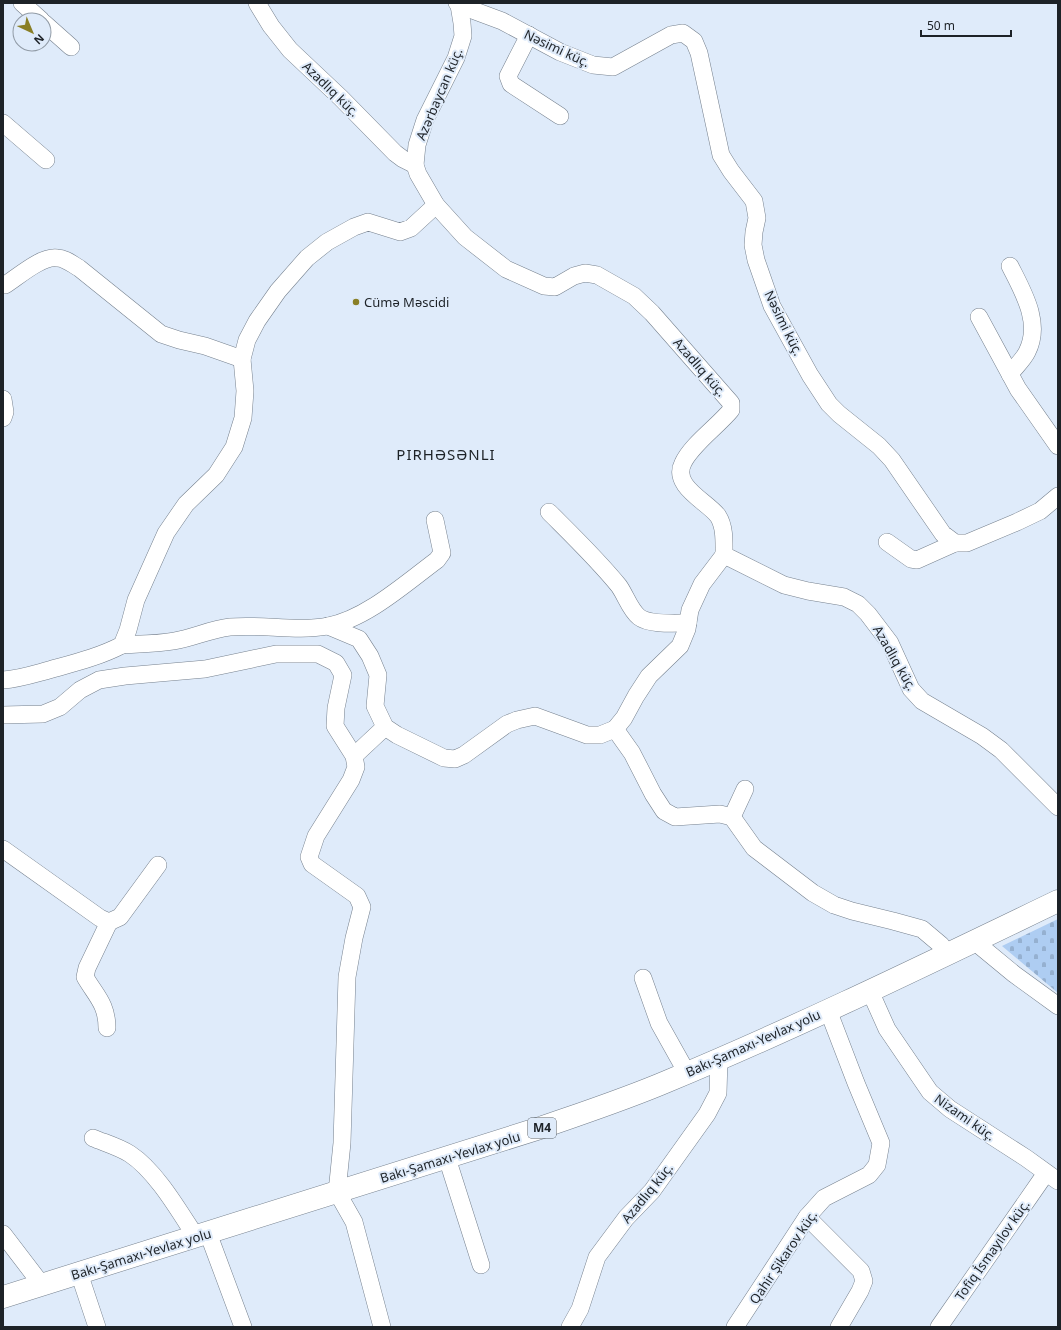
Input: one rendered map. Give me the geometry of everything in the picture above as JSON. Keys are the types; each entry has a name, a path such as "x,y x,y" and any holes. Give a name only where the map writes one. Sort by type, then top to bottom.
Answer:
{"highway":[{"name":"Bakı-Şamaxı-Yevlax yolu","path":"3,1297 447,1158 553,1124 608,1104 687,1073 870,991 1058,900"}],"street":[{"path":"22,3 32,12"},
{"name":"Azadlıq küç.","path":"257,3 271,26 290,50 341,98 395,153 415,165"},
{"name":"Azərbaycan küç.","path":"415,165 417,145 425,120 456,58 463,36 458,4"},
{"name":"Nəsimi küç.","path":"458,4 502,21 560,52 593,65 613,67 671,35 683,33 694,41 699,53 721,155 754,202 757,218 753,245 756,260 772,306 810,375 829,404 839,414 879,446 892,460 943,534 955,543"},
{"path":"52,30 71,47"},
{"path":"529,35 508,76 511,84 560,116"},
{"path":"3,123 46,160"},
{"path":"122,645 128,630 136,600 166,533 186,504 216,475 234,447 243,418 245,392 242,359 247,340 257,321 278,291 308,258 322,246 354,227 368,222 400,232 411,228 436,205 418,174 415,165"},
{"name":"Azadlıq küç.","path":"436,205 465,237 506,269 544,286 555,287 585,273 597,275 634,296 652,313 731,403 731,410 693,448 682,463 681,474 684,483 693,494 717,514 722,523 724,555 784,585 844,597 858,604 868,614 890,643 911,689 922,701 982,736 1001,750 1058,807"},
{"path":"4,287 45,259 57,258 68,261 79,268 161,334 205,346 242,359"},
{"path":"1010,266 1026,297 1032,318 1033,337 1027,352 1010,374"},
{"path":"980,317 1018,389 1058,446"},
{"path":"3,399 5,412 3,418"},
{"path":"887,542 911,559 917,560 955,543 967,543 1017,522 1040,511 1058,496"},
{"path":"549,512 603,568 620,588 630,606 640,618 652,622 688,623"},
{"path":"3,680 14,679 72,664 108,653 122,645 175,641 229,627 252,626 303,628 328,626 356,616 378,603 436,560 442,553 435,520"},
{"path":"328,626 359,639 370,656 378,675 375,706 385,727 397,735 444,758 455,759 464,755 507,724 535,716 587,735 600,735 614,729 624,718 649,676 680,646 687,629 690,610 702,584 724,555"},
{"path":"3,715 43,714 60,707 80,690 99,680 125,676 205,669 276,654 318,654 336,663 343,675 336,708 335,726 354,756 356,767 351,780 316,836 309,857 312,864 357,896 362,907 354,938 347,977 342,1143 337,1192 354,1222 382,1327"},
{"path":"354,756 385,727"},
{"path":"614,729 632,754 653,794 664,811 674,817 720,814 732,817 754,848 813,893 834,905 852,911 922,929 941,945 948,954"},
{"path":"732,817 745,789"},
{"path":"3,849 100,918 109,922"},
{"path":"107,1028 107,1018 104,1006 85,977 87,968 109,922 120,917 158,865"},
{"path":"974,941 1014,974 1058,1006"},
{"path":"643,978 659,1023 687,1073"},
{"name":"Nizami küç.","path":"870,991 887,1029 930,1092 950,1109 1026,1158 1052,1177"},
{"name":"Qahir Şikarov küç.","path":"735,1327 807,1217 824,1198 869,1175 877,1164 881,1143 828,1010"},
{"name":"Azadlıq küç.","path":"570,1327 580,1309 597,1257 626,1218 652,1191 707,1114 718,1092 719,1059"},
{"path":"93,1138 130,1154 144,1166 202,1235 242,1327"},
{"path":"447,1158 481,1265"},
{"name":"Tofiq İsmayılov küç.","path":"939,1327 1052,1177"},
{"path":"807,1217 861,1272 864,1281 860,1291 838,1327"},
{"path":"3,1234 42,1285"},
{"path":"79,1273 97,1327"}],"green space":[{"path":"1058,919 1058,993 1002,946"}],"place":[{"name":"Cümə Məscidi","path":"356,302"}],"district":[{"name":"PIRHƏSƏNLI","path":"446,455"}]}
